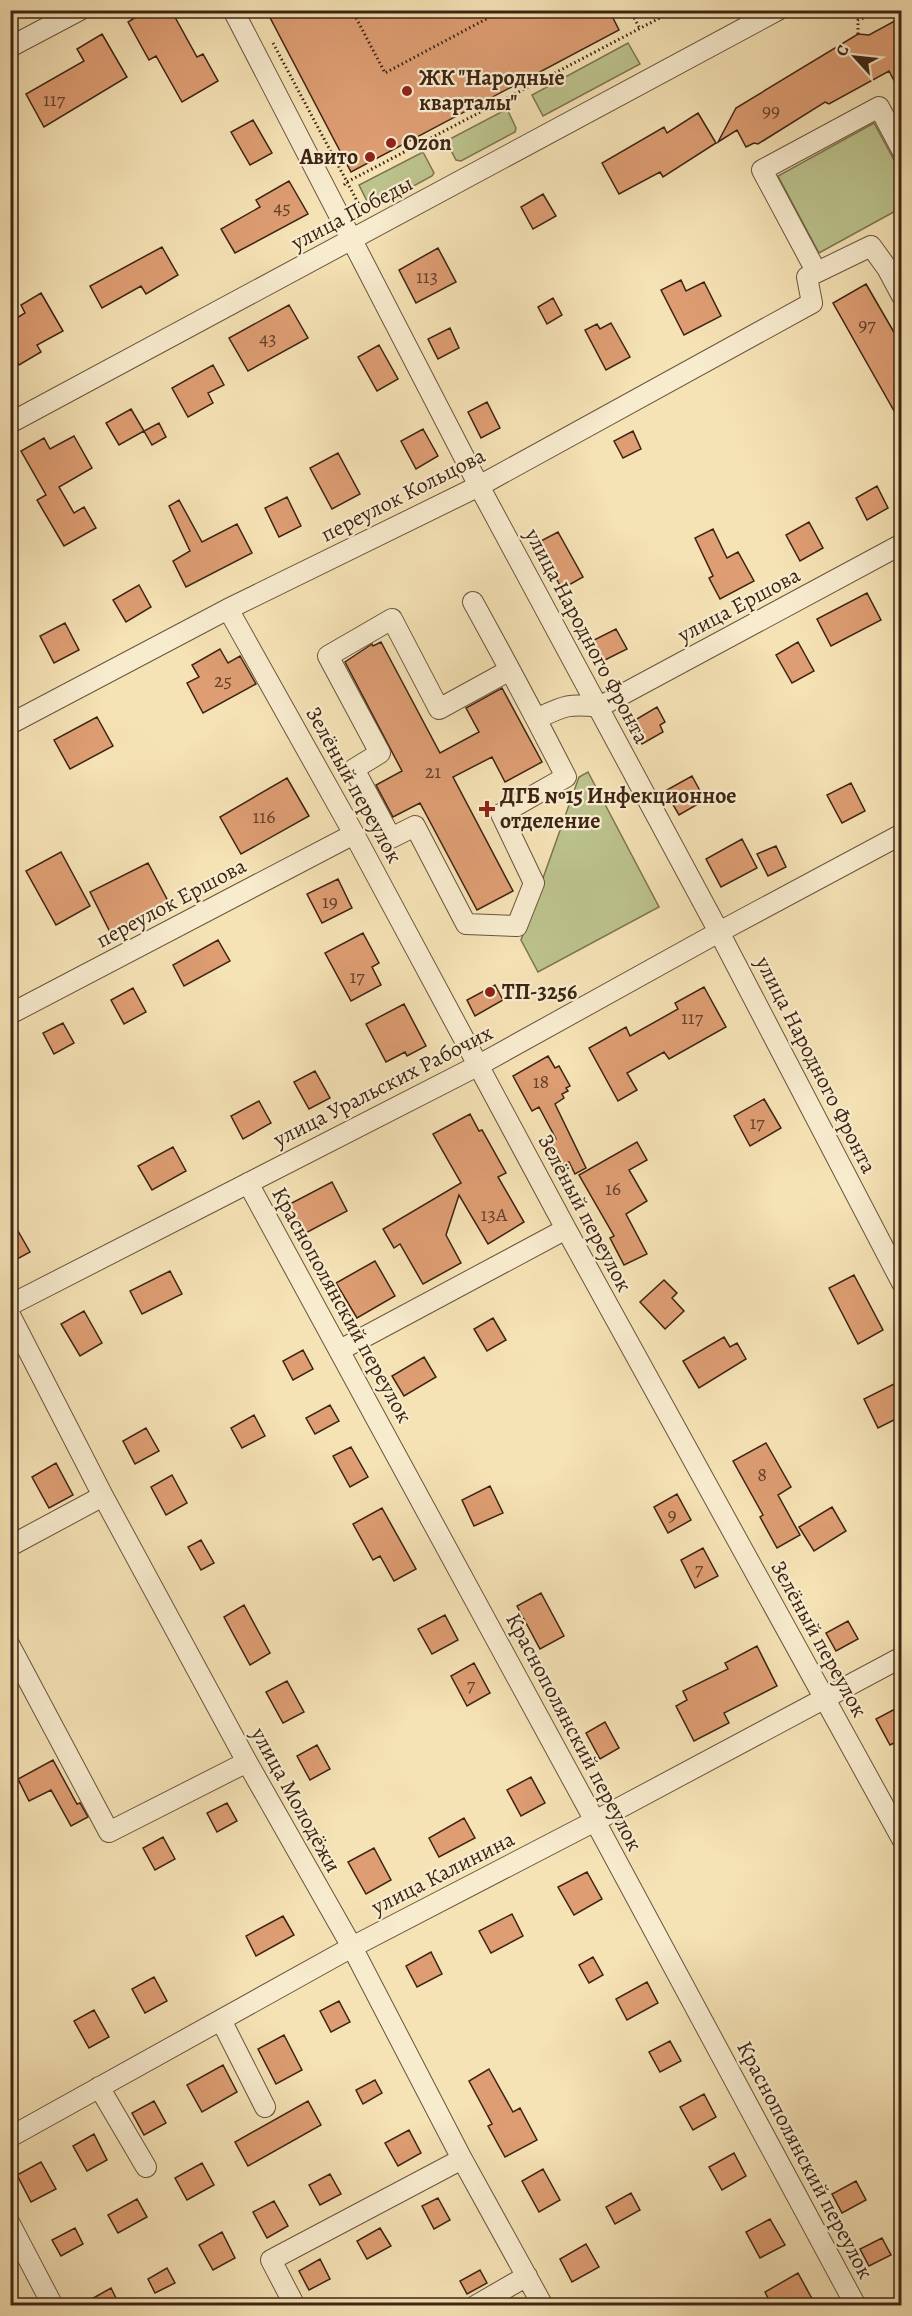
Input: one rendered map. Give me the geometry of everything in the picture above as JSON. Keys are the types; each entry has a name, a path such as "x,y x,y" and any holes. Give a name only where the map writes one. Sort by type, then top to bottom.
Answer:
{"street":[{"path":"10,47 80,10"},
{"name":"улица Народного Фронта","path":"233,10 478,486 719,932 902,1282"},
{"name":"улица Победы","path":"10,423 778,10"},
{"path":"902,150 879,107 762,170 816,271 871,246 894,264 902,296"},
{"name":"переулок Кольцова","path":"10,724 228,609 478,486 813,303 807,277 816,271"},
{"name":"улица Ершова","path":"599,707 902,544"},
{"path":"473,603 510,670 566,777 501,814 534,883 517,926 466,924 415,826 392,838 354,769 380,753 328,656 392,619 439,710 510,670"},
{"name":"Зелёный переулок","path":"228,609 354,834 566,1229 902,1839"},
{"path":"536,719 575,704 599,707"},
{"name":"переулок Ершова","path":"10,1014 354,834"},
{"name":"улица Уральских Рабочих","path":"10,1305 479,1065 902,834"},
{"name":"Краснополянский переулок","path":"248,1183 856,2306"},
{"path":"340,1350 566,1229"},
{"name":"улица Молодёжи","path":"10,1315 103,1496 247,1762 352,1947 462,2159 543,2306"},
{"path":"10,1546 103,1496"},
{"path":"10,1646 109,1832 247,1762"},
{"name":"улица Калинина","path":"10,2137 352,1947 595,1821 902,1657"},
{"path":"221,2020 265,2107"},
{"path":"99,2087 146,2167"},
{"path":"295,2306 271,2260 462,2159"},
{"path":"10,2224 53,2306"},
{"path":"475,2306 527,2276"}],"path":[{"path":"352,10 385,73 503,10"},
{"path":"630,10 639,28"},
{"path":"332,201 347,182 675,10"},
{"path":"858,34 858,20 884,10"},
{"path":"272,41 372,230"}],"green space":[{"path":"628,43 640,64 543,116 532,95"},
{"path":"507,109 516,128 515,132 461,161 456,160 446,141"},
{"path":"874,123 901,173 901,208 819,253 778,176"},
{"path":"423,152 434,173 432,176 377,206 369,205 359,185"},
{"path":"588,772 659,907 538,972 521,940 579,777"}],"building":[{"path":"147,10 171,10 197,57 203,54 218,81 182,102 156,56 149,60 128,22"},
{"name":"ЖК \"Народные кварталы\"","path":"266,10 609,10 619,30 351,172"},
{"path":"902,17 902,96 889,71 829,104 825,102 758,144 754,143 746,147 737,130 718,142 736,108 858,34 869,35"},
{"path":"102,34 127,77 44,127 26,94 84,61 77,49"},
{"path":"698,113 716,143 663,177 660,172 619,194 602,163 664,127 667,133"},
{"path":"253,120 272,153 250,165 231,132"},
{"path":"289,181 308,214 235,253 221,229 260,207 256,200"},
{"path":"543,194 556,216 533,229 521,207"},
{"path":"162,247 178,275 146,294 141,286 102,308 90,286"},
{"path":"438,248 456,282 416,303 399,270"},
{"path":"681,280 686,291 704,282 721,316 684,335 661,290"},
{"path":"866,284 902,346 902,425 833,303"},
{"path":"41,293 63,331 37,345 41,352 19,365 10,349 10,322 25,313 21,305"},
{"path":"553,298 562,315 547,324 538,307"},
{"path":"289,305 308,338 248,371 229,338"},
{"path":"611,323 630,357 606,370 585,330 597,324 600,329"},
{"path":"450,328 459,348 438,359 428,339"},
{"path":"379,345 398,379 377,391 358,357"},
{"path":"213,365 224,385 208,393 213,403 188,417 172,388"},
{"path":"487,402 500,428 481,438 468,412"},
{"path":"131,409 144,431 119,445 106,423"},
{"path":"159,423 166,437 152,445 144,431"},
{"path":"423,429 438,456 416,469 401,441"},
{"path":"633,431 641,449 623,458 614,441"},
{"path":"74,436 92,468 59,487 74,513 84,507 96,528 64,546 37,500 46,495 21,451 44,438 50,449"},
{"path":"338,453 360,494 332,509 310,468"},
{"path":"877,486 888,508 867,520 856,498"},
{"path":"287,497 301,526 279,537 265,508"},
{"path":"179,500 202,542 237,524 252,553 186,587 173,561 190,551 169,506"},
{"path":"809,522 823,548 800,561 786,535"},
{"path":"713,529 727,558 738,552 754,581 720,599 709,578 713,576 695,538"},
{"path":"558,532 583,577 562,589 537,543"},
{"path":"139,585 151,607 126,622 113,600"},
{"path":"867,593 881,620 831,646 817,619"},
{"path":"65,623 79,650 54,663 40,636"},
{"path":"616,629 627,649 601,662 590,642"},
{"path":"381,642 440,753 479,732 466,708 502,688 542,762 505,782 492,757 453,777 513,891 477,910 420,803 393,817 376,785 402,771 345,662 372,644 373,646"},
{"path":"798,642 814,671 792,683 776,655"},
{"path":"220,649 228,663 240,656 256,684 203,713 187,683 199,677 192,665"},
{"path":"657,707 665,722 660,725 663,732 642,744 630,723"},
{"path":"97,717 113,746 70,769 54,740"},
{"path":"692,776 705,800 679,815 665,791"},
{"path":"287,778 309,816 241,854 220,817"},
{"path":"851,783 865,811 842,823 827,795"},
{"path":"742,839 757,868 721,887 706,859"},
{"path":"776,846 786,867 768,876 757,854"},
{"path":"61,852 90,906 56,925 26,871"},
{"path":"148,863 169,903 110,932 90,892"},
{"path":"338,879 352,908 322,923 307,894"},
{"path":"363,933 379,963 372,967 381,985 351,1001 325,953"},
{"path":"218,940 230,961 184,986 173,965"},
{"name":"ТП-3256","path":"495,985 503,1000 475,1016 467,1000"},
{"path":"704,987 726,1027 669,1059 664,1052 627,1073 637,1090 618,1101 589,1048 626,1027 630,1036 678,1009 675,1003"},
{"path":"133,988 146,1012 124,1024 111,1000"},
{"path":"404,1004 426,1046 407,1056 405,1052 386,1062 366,1024"},
{"path":"63,1023 74,1043 54,1054 43,1033"},
{"path":"548,1056 555,1068 559,1066 570,1086 566,1088 568,1091 562,1094 564,1098 555,1104 586,1168 575,1174 569,1162 560,1166 548,1143 556,1139 539,1107 532,1111 513,1076"},
{"path":"315,1071 330,1098 309,1109 294,1082"},
{"path":"764,1099 781,1128 750,1146 734,1116"},
{"path":"259,1101 271,1123 243,1139 231,1116"},
{"path":"470,1114 479,1131 482,1130 506,1173 498,1177 524,1222 488,1244 459,1195 446,1235 461,1263 423,1284 400,1244 394,1248 383,1229 461,1183 433,1134"},
{"path":"637,1142 647,1160 629,1170 647,1201 626,1214 647,1254 624,1265 610,1238 614,1236 579,1175"},
{"path":"173,1147 186,1171 152,1190 138,1166"},
{"path":"332,1182 347,1211 302,1235 286,1206"},
{"path":"10,1217 30,1252 10,1263"},
{"path":"375,1261 395,1296 357,1318 336,1283"},
{"path":"170,1271 182,1294 142,1314 130,1291"},
{"path":"854,1275 883,1330 858,1344 829,1288"},
{"path":"664,1280 677,1293 672,1298 684,1311 665,1329 640,1302"},
{"path":"84,1311 102,1343 80,1356 61,1324"},
{"path":"493,1318 506,1340 487,1351 474,1329"},
{"path":"724,1337 730,1347 737,1343 746,1359 699,1388 683,1361"},
{"path":"303,1350 313,1369 293,1380 283,1361"},
{"path":"424,1357 436,1377 404,1396 392,1376"},
{"path":"898,1382 902,1390 902,1416 878,1428 864,1399"},
{"path":"330,1405 339,1421 315,1434 306,1418"},
{"path":"254,1415 265,1436 242,1448 231,1428"},
{"path":"146,1428 159,1451 135,1464 123,1441"},
{"path":"766,1443 791,1487 778,1495 800,1535 777,1548 760,1517 763,1515 733,1461"},
{"path":"351,1447 368,1477 350,1487 333,1456"},
{"path":"56,1463 73,1495 49,1508 32,1477"},
{"path":"172,1475 187,1503 166,1515 151,1487"},
{"path":"490,1486 503,1513 474,1526 462,1500"},
{"path":"677,1494 691,1520 668,1533 654,1507"},
{"path":"832,1507 846,1531 814,1551 799,1527"},
{"path":"382,1508 416,1569 394,1581 380,1556 373,1560 353,1524"},
{"path":"201,1540 214,1563 201,1570 188,1547"},
{"path":"703,1548 718,1576 695,1588 681,1560"},
{"path":"541,1593 564,1636 540,1649 517,1606"},
{"path":"244,1605 270,1653 250,1665 224,1617"},
{"path":"445,1615 458,1640 432,1654 418,1629"},
{"path":"848,1621 858,1639 836,1651 826,1633"},
{"path":"757,1646 777,1686 724,1713 729,1723 694,1741 676,1706 687,1700 683,1691 728,1669 725,1663"},
{"path":"474,1663 490,1693 467,1706 451,1676"},
{"path":"287,1681 304,1712 283,1723 266,1692"},
{"path":"895,1709 902,1723 902,1739 890,1745 876,1719"},
{"path":"605,1722 619,1748 600,1759 586,1733"},
{"path":"317,1745 330,1769 310,1780 297,1756"},
{"path":"53,1760 77,1804 80,1803 88,1817 71,1826 51,1790 29,1801 18,1779"},
{"path":"531,1777 545,1803 521,1816 507,1790"},
{"path":"227,1803 237,1821 217,1832 207,1813"},
{"path":"464,1818 475,1838 439,1857 429,1838"},
{"path":"163,1837 175,1859 155,1870 143,1848"},
{"path":"374,1848 391,1880 366,1894 348,1862"},
{"path":"587,1872 602,1899 574,1915 558,1887"},
{"path":"512,1914 523,1936 491,1953 479,1931"},
{"path":"283,1916 294,1935 256,1956 246,1936"},
{"path":"431,1952 442,1974 417,1987 406,1966"},
{"path":"593,1957 603,1975 589,1983 579,1965"},
{"path":"154,1977 167,2001 145,2013 132,1989"},
{"path":"647,1982 658,2003 627,2020 616,1999"},
{"path":"339,2001 350,2022 331,2032 320,2011"},
{"path":"94,2010 109,2037 89,2048 74,2021"},
{"path":"284,2035 302,2070 276,2084 258,2049"},
{"path":"670,2041 681,2061 660,2072 649,2052"},
{"path":"223,2065 237,2092 202,2112 187,2085"},
{"path":"489,2069 513,2112 520,2108 537,2140 505,2157 488,2126 492,2124 469,2081"},
{"path":"375,2080 382,2093 363,2104 356,2090"},
{"path":"704,2094 716,2117 693,2130 680,2107"},
{"path":"154,2101 166,2123 144,2135 132,2113"},
{"path":"308,2101 321,2125 248,2166 235,2142"},
{"path":"409,2130 421,2153 398,2166 385,2143"},
{"path":"94,2134 107,2160 87,2171 73,2146"},
{"path":"734,2153 746,2176 722,2190 709,2167"},
{"path":"41,2162 56,2189 31,2202 17,2175"},
{"path":"202,2163 214,2185 187,2200 175,2178"},
{"path":"543,2169 560,2200 539,2212 522,2181"},
{"path":"330,2174 341,2194 320,2205 309,2185"},
{"path":"856,2181 866,2200 842,2213 832,2194"},
{"path":"631,2193 640,2210 615,2224 606,2207"},
{"path":"438,2198 450,2220 434,2229 422,2206"},
{"path":"137,2199 147,2217 118,2233 108,2215"},
{"path":"274,2201 288,2226 267,2238 253,2212"},
{"path":"770,2219 785,2245 760,2258 746,2232"},
{"path":"75,2228 83,2244 61,2256 52,2240"},
{"path":"380,2228 391,2246 367,2259 357,2241"},
{"path":"222,2232 235,2258 213,2270 199,2245"},
{"path":"882,2238 891,2255 869,2266 860,2249"},
{"path":"586,2244 599,2267 572,2282 560,2259"},
{"path":"320,2259 330,2279 309,2290 299,2271"},
{"path":"167,2268 175,2283 155,2293 148,2279"},
{"path":"480,2270 487,2283 467,2294 460,2281"},
{"path":"798,2273 816,2306 772,2306 765,2292"},
{"path":"111,2288 120,2306 79,2306"}],"place":[{"name":"ЖК \"Народные кварталы\"","path":"407,91"},
{"name":"Ozon","path":"391,143"},
{"name":"Авито","path":"370,157"},
{"name":"ДГБ №15 Инфекционное отделение","path":"487,809"},
{"name":"ТП-3256","path":"490,992"}]}
